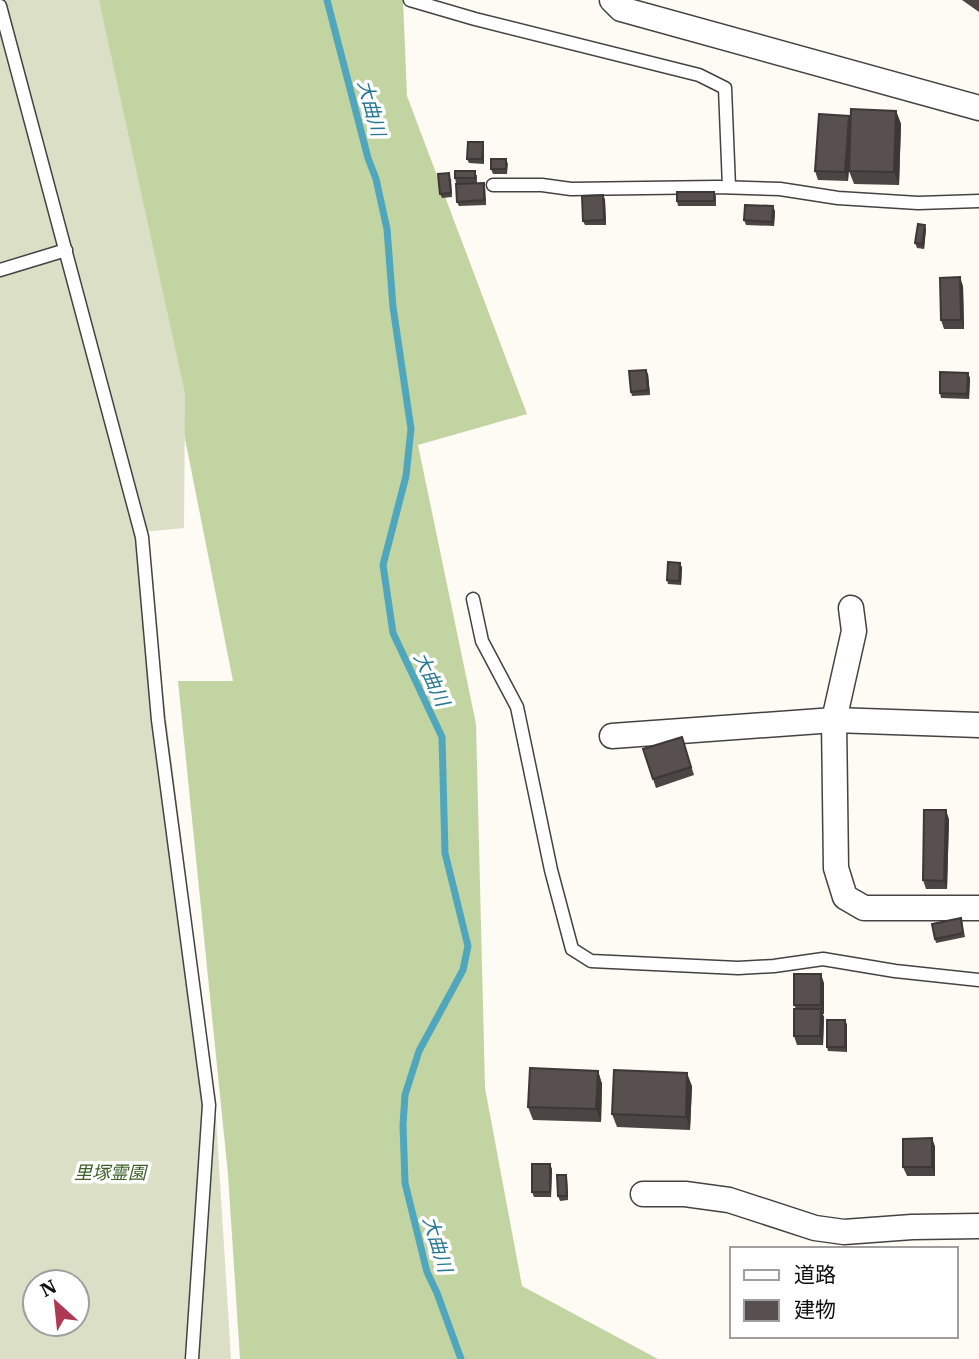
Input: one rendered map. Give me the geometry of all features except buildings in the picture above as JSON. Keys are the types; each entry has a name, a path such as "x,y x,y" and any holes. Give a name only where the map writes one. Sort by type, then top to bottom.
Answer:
{"street":[{"path":"612,0 621,9 979,108"},
{"path":"851,608 854,631 834,720 836,868 845,897 864,908 979,908"},
{"path":"612,736 834,720 979,725"},
{"path":"643,1194 685,1194 729,1200 815,1228 844,1232 979,1226"}],"lane":[{"path":"410,0 699,75 725,88 729,187"},
{"path":"0,6 142,537 158,720 209,1105 192,1359"},
{"path":"493,186 542,185 571,189 729,187 918,203 979,201"},
{"path":"0,270 66,250"},
{"path":"473,599 482,640 517,707 551,870 572,949 591,961 738,968 823,959 895,971 979,980"}],"green space":[{"name":"里塚霊園","path":"0,0 99,0 185,393 184,528 143,532 216,1118 231,1359 0,1359"},
{"path":"95,0 403,0 407,96 527,414 418,445 476,724 485,1088 522,1286 658,1359 240,1359 228,1174 178,681 233,681 116,90"}],"waterway":[{"name":"大曲川","path":"327,0 387,229 393,307 411,429 406,476 383,565 393,633 442,737 445,853 468,946 463,970 419,1051 405,1095 403,1125 405,1183 427,1272 461,1359"}]}
